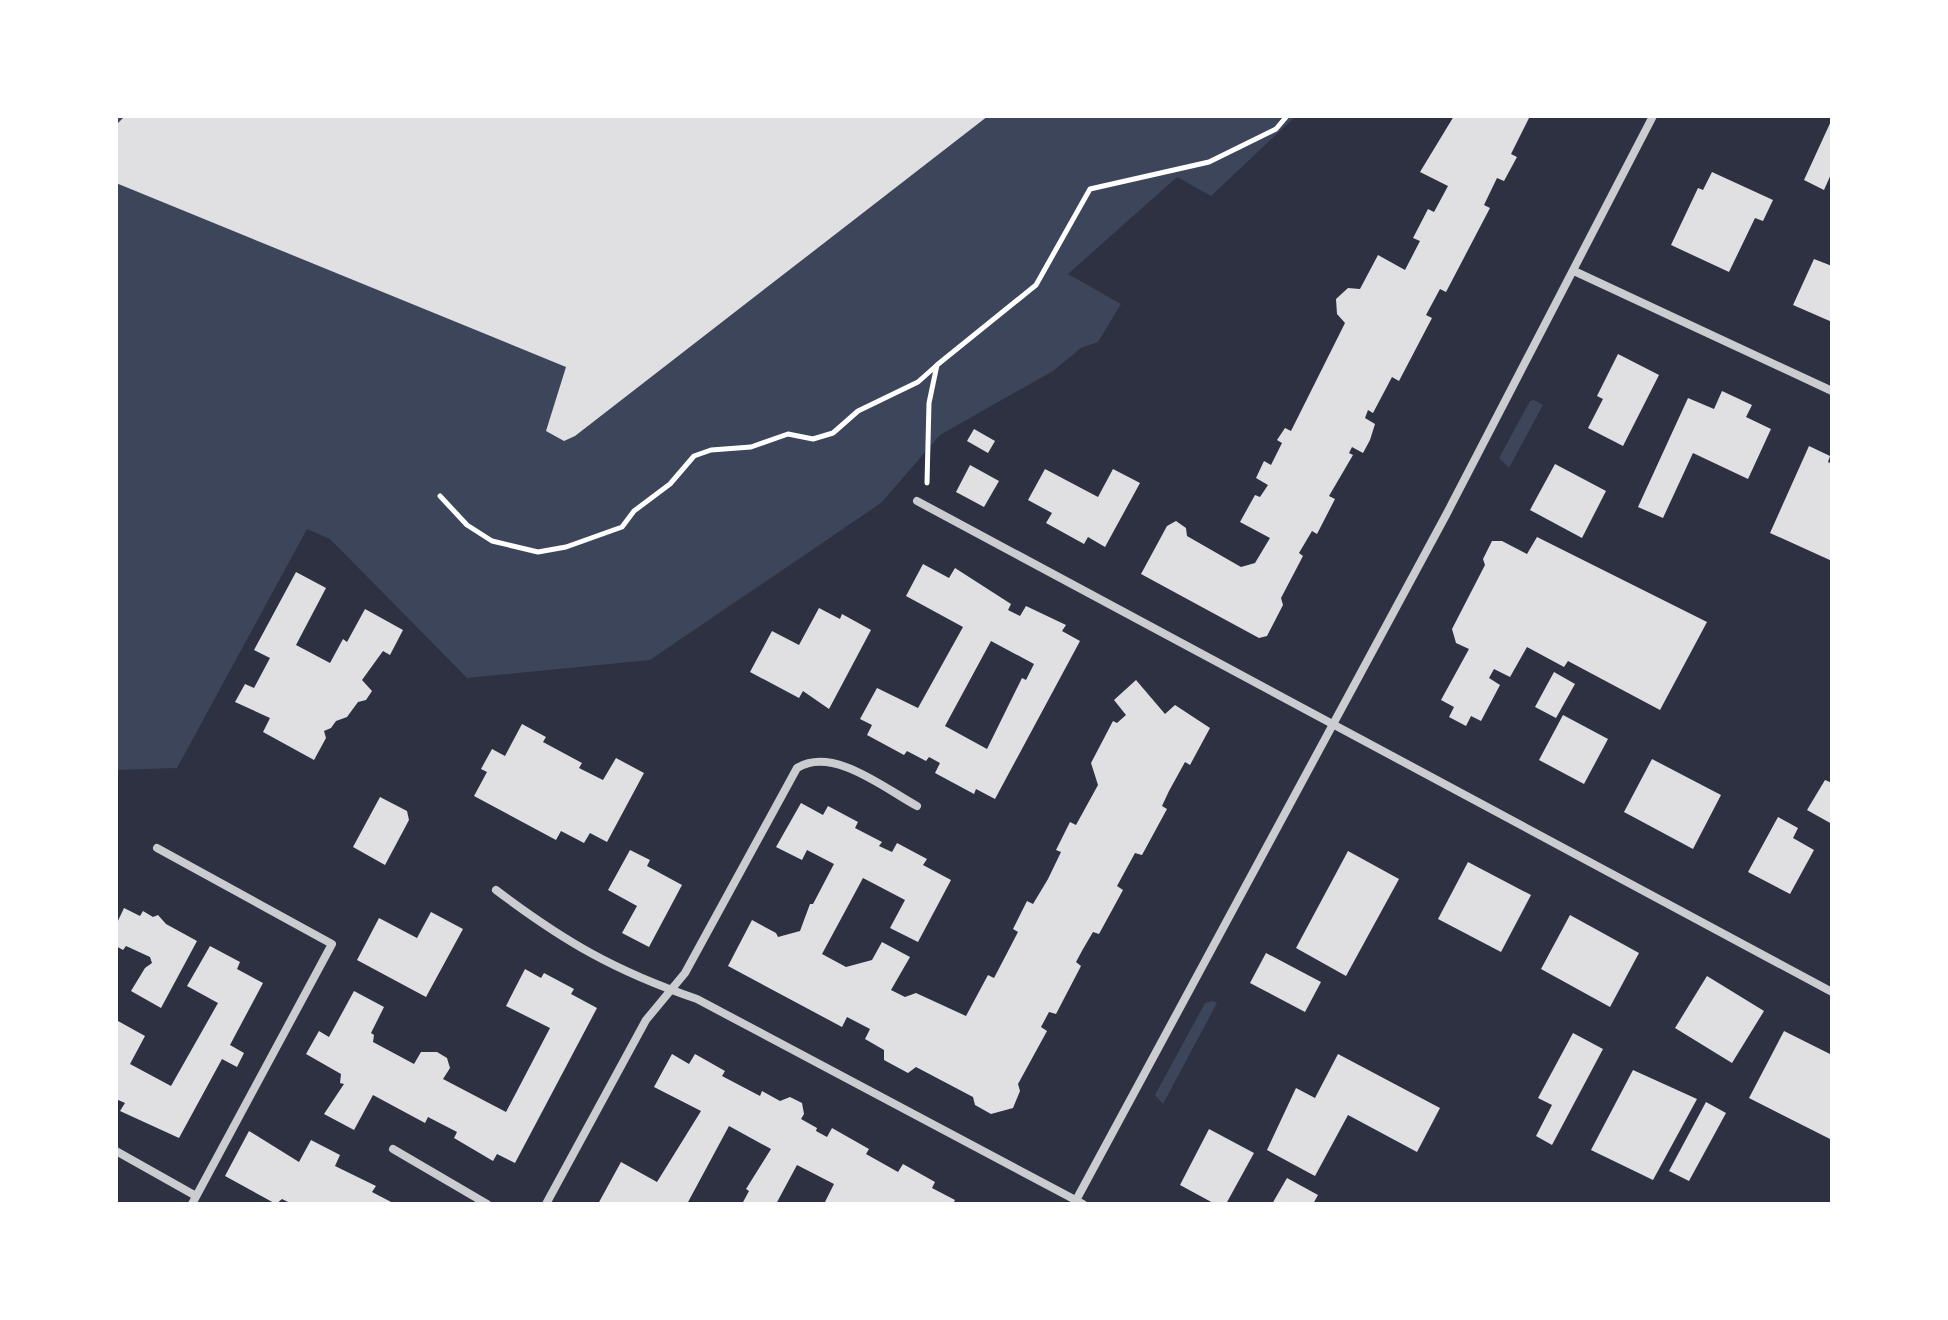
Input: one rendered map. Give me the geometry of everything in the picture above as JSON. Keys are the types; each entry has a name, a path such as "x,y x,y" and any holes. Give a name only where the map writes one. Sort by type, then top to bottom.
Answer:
{"street":[{"path":"496,890 559,937 634,978 697,999 1078,1203 1574,271 1653,116"},
{"path":"1574,271 1832,391"},
{"path":"922,504 1832,992"},
{"path":"546,1204 646,1020 685,973 797,768 810,760 828,761 917,806"},
{"path":"116,1151 194,1200 332,944 157,848"},
{"path":"393,1149 487,1204"}],"path":[{"path":"440,496 467,525 492,541 538,552 566,547 622,527 634,511 670,484 694,456 711,450 751,447 788,434 813,439 833,433 858,411 918,382 1036,285 1090,189 1209,162 1276,129 1287,116"},
{"path":"922,504 929,403 937,365"}],"shaded area":[{"path":"116,116 1296,116 1211,196 1177,177 1068,274 1121,304 1098,342 1081,348 1053,371 940,435 881,503 650,660 467,678 330,539 307,529 177,768 116,770"},
{"path":"1530,401 1543,405 1509,468 1499,458"},
{"path":"1205,1003 1217,1003 1163,1104 1155,1095"}],"building":[{"path":"125,116 988,116 575,436 564,441 546,431 566,367 116,183 116,125"},
{"path":"1454,116 1530,116 1511,154 1517,157 1504,181 1497,178 1484,205 1490,208 1446,292 1440,289 1426,315 1432,318 1399,381 1392,377 1373,413 1368,410 1365,418 1375,424 1370,440 1363,453 1352,447 1349,453 1353,455 1329,496 1335,499 1317,534 1312,531 1299,553 1303,556 1281,598 1283,605 1267,636 1259,638 1141,574 1167,526 1176,521 1186,528 1187,536 1241,567 1255,563 1270,538 1240,522 1255,495 1260,497 1268,485 1256,478 1264,461 1271,465 1282,443 1277,440 1285,428 1291,431 1345,323 1337,314 1336,299 1348,288 1360,289 1378,255 1405,270 1420,241 1413,238 1428,209 1434,212 1448,186 1420,172"},
{"path":"1832,119 1832,172 1824,190 1804,180"},
{"path":"1712,172 1773,200 1763,221 1755,218 1729,272 1671,245 1698,188 1703,190"},
{"path":"1814,259 1832,266 1832,322 1793,305"},
{"path":"1618,354 1659,375 1623,446 1588,428 1603,399 1597,396"},
{"path":"1722,391 1752,405 1746,417 1771,429 1748,479 1693,453 1663,518 1638,507 1688,398 1714,409"},
{"path":"974,429 995,441 988,453 967,441"},
{"path":"1809,446 1830,456 1828,462 1832,464 1832,561 1770,533"},
{"path":"1555,464 1606,491 1582,538 1530,510"},
{"path":"970,465 999,481 984,507 956,492"},
{"path":"1045,469 1098,497 1113,469 1140,483 1105,547 1088,537 1084,544 1046,523 1052,513 1028,500"},
{"path":"1537,537 1707,622 1660,710 1568,661 1564,667 1527,647 1510,677 1494,669 1489,678 1500,685 1481,721 1471,716 1466,726 1449,717 1454,707 1441,700 1469,649 1456,643 1452,629 1485,565 1483,559 1492,541 1502,541 1527,554"},
{"path":"923,564 949,578 955,568 1011,604 1008,610 1020,616 1026,606 1066,625 1062,631 1080,641 995,799 976,789 974,794 935,773 940,763 929,757 926,761 907,751 904,755 867,735 872,725 860,719 877,688 918,708 963,627 906,596","holes":["991,641 1034,664 1026,680 1022,678 987,749 945,726"]},
{"path":"296,572 326,588 296,645 330,663 343,639 347,642 365,609 403,630 390,655 383,651 362,680 372,691 366,700 358,702 347,717 324,731 326,738 314,760 263,732 270,718 235,702 245,684 254,688 270,658 254,650"},
{"path":"819,608 840,619 842,614 871,630 829,709 803,691 799,698 750,672 772,631 799,645"},
{"path":"1554,672 1575,684 1556,718 1535,707"},
{"path":"1136,680 1165,714 1175,705 1210,728 1190,765 1185,762 1169,791 1162,806 1167,809 1142,855 1135,853 1117,886 1123,890 1099,934 1093,932 1076,962 1081,966 1056,1014 1049,1012 1041,1027 1047,1031 1018,1084 1020,1091 1013,1108 991,1114 975,1105 973,1097 916,1067 908,1073 884,1060 884,1050 865,1039 870,1029 847,1017 842,1027 728,966 752,920 778,937 800,931 810,904 813,904 834,864 807,850 802,860 776,847 801,803 823,815 828,806 858,822 855,828 882,842 879,846 892,852 897,843 927,859 923,865 951,880 918,942 890,928 905,900 863,878 822,954 846,967 872,960 882,942 910,957 891,990 905,997 916,993 966,1016 988,975 994,978 1018,932 1013,929 1027,901 1033,904 1048,879 1061,852 1056,850 1070,822 1076,825 1098,785 1091,763 1113,721 1117,723 1126,715 1114,700"},
{"path":"1563,715 1608,739 1584,784 1539,760"},
{"path":"522,724 546,737 543,742 582,763 579,768 603,780 616,758 644,773 607,842 590,833 584,843 561,831 556,840 474,796 487,772 481,769 492,749 505,756"},
{"path":"1652,759 1721,795 1693,849 1624,812"},
{"path":"1825,780 1832,783 1832,824 1807,810"},
{"path":"380,797 407,811 409,820 385,865 353,847"},
{"path":"1778,817 1798,828 1793,838 1814,850 1790,894 1748,872"},
{"path":"630,850 650,860 647,866 682,885 649,947 622,933 637,906 608,890"},
{"path":"1348,851 1399,879 1346,976 1296,948"},
{"path":"1468,862 1531,895 1501,952 1438,919"},
{"path":"124,908 140,916 143,911 153,917 158,915 166,924 197,941 161,1008 131,991 145,968 152,963 150,957 126,946 123,950 116,946 116,925"},
{"path":"431,912 463,929 426,997 357,960 379,918 417,938"},
{"path":"1570,915 1639,953 1610,1007 1541,969"},
{"path":"210,946 240,962 237,969 263,983 230,1045 244,1053 237,1067 222,1059 179,1138 120,1111 125,1103 116,1099 116,1025 118,1021 145,1036 130,1064 171,1086 218,1003 187,986"},
{"path":"1266,953 1321,982 1305,1012 1250,983"},
{"path":"525,969 541,978 544,973 574,989 571,994 597,1008 515,1163 497,1154 493,1161 454,1138 457,1132 428,1117 425,1123 373,1095 354,1130 324,1114 344,1084 340,1083 341,1074 306,1054 319,1031 329,1037 354,991 384,1007 371,1033 374,1035 373,1042 414,1064 421,1052 437,1052 447,1058 450,1068 443,1079 506,1112 550,1028 506,1006"},
{"path":"1707,976 1764,1011 1732,1063 1675,1028"},
{"path":"1784,1031 1832,1055 1832,1140 1749,1098"},
{"path":"1573,1033 1603,1049 1552,1145 1536,1136 1552,1105 1538,1098"},
{"path":"672,1054 689,1064 695,1054 725,1071 722,1076 760,1096 762,1091 780,1101 790,1097 802,1103 804,1114 801,1119 817,1128 816,1131 827,1137 832,1128 869,1149 866,1154 898,1172 903,1164 935,1182 932,1188 955,1200 953,1204 824,1204 834,1184 797,1165 776,1204 742,1204 749,1191 746,1189 771,1149 729,1126 687,1204 598,1204 621,1162 657,1182 701,1111 654,1087"},
{"path":"1338,1054 1440,1108 1417,1152 1348,1115 1315,1176 1267,1150 1296,1088 1315,1098"},
{"path":"1633,1070 1697,1099 1653,1180 1591,1150"},
{"path":"1706,1102 1726,1113 1689,1181 1669,1171"},
{"path":"1209,1129 1254,1153 1226,1204 1215,1204 1180,1185"},
{"path":"249,1131 299,1162 311,1140 340,1155 335,1166 376,1186 372,1192 395,1204 292,1204 282,1199 276,1204 225,1176"},
{"path":"1287,1178 1318,1195 1313,1204 1272,1204"}]}
